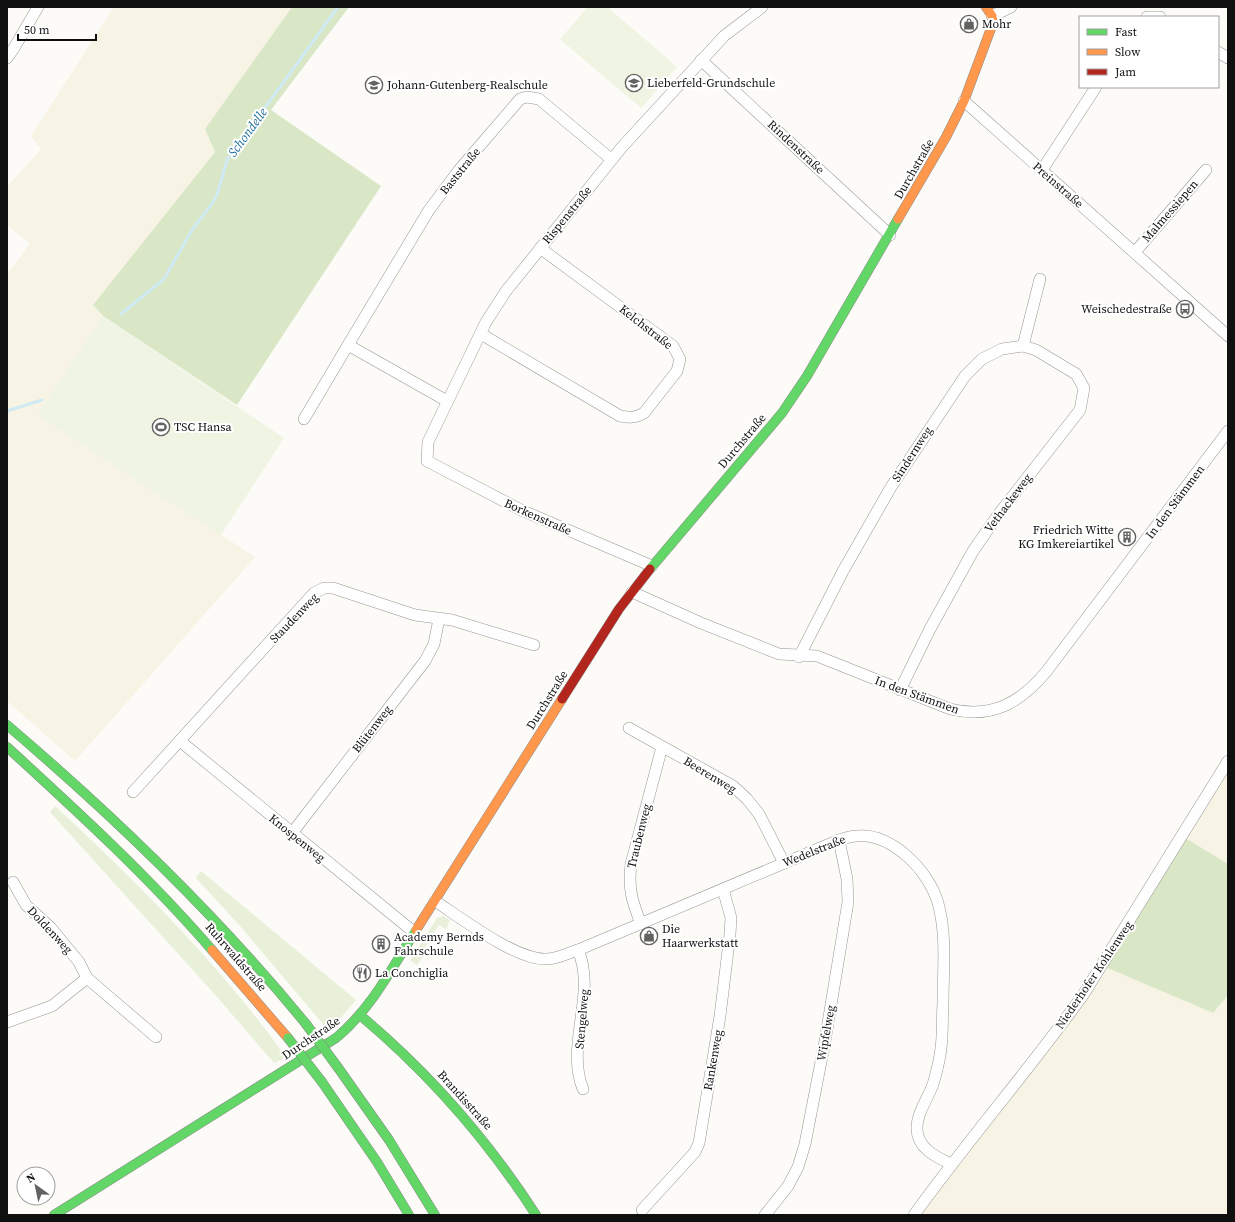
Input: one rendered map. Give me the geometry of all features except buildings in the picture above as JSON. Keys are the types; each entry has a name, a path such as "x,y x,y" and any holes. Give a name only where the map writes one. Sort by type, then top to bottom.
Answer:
{"main road":[{"path":"964,101 991,32 993,23 989,11"},
{"name":"Durchstraße","path":"54,1215 336,1038 361,1016 415,933 601,635 652,566 782,413 807,376 946,137 964,101"},
{"name":"Ruhrwaldstraße","path":"7,726 59,769 134,837 245,952 306,1024 340,1069 389,1140 435,1215"},
{"name":"Ruhrwaldstraße","path":"7,747 78,812 189,923 288,1038 322,1082 369,1150 409,1215"},
{"name":"Brandisstraße","path":"361,1016 415,1064 460,1110 487,1143 514,1180 536,1215"}],"street":[{"path":"7,58 38,7"},
{"name":"Rispenstraße","path":"427,461 428,442 447,401 481,334 506,291 611,159 724,36 762,7"},
{"path":"989,11 1011,7"},
{"path":"1219,53 1228,58"},
{"name":"Rindenstraße","path":"701,60 890,235"},
{"path":"1042,170 1095,88"},
{"name":"Baststraße","path":"304,419 429,210 459,170 520,99 527,97 539,99 611,159"},
{"name":"Preinstraße","path":"964,101 1228,336"},
{"name":"Malmessiepen","path":"1134,252 1206,170"},
{"name":"Kelchstraße","path":"481,334 620,416 627,418 636,417 644,413 677,372 680,358 673,346 540,248"},
{"path":"1023,346 1040,279"},
{"path":"348,345 447,401"},
{"name":"Sindernweg","path":"799,657 843,572 890,487 965,376 982,359 1002,349 1023,346"},
{"name":"Vethackeweg","path":"900,690 933,623 973,551 998,515 1080,410 1084,388 1076,374 1036,350 1023,346"},
{"name":"In den Stämmen","path":"632,592 701,623 779,654 799,657 818,656 950,709 967,713 983,712 1000,708 1017,700 1031,690 1046,672 1228,431"},
{"name":"Borkenstraße","path":"427,461 521,510 652,566"},
{"name":"Staudenweg","path":"133,792 314,594 324,588 332,588 415,615 452,620 534,645"},
{"name":"Blütenweg","path":"292,833 425,661 434,644 439,618"},
{"name":"Beerenweg","path":"629,728 733,786 747,799 762,820 784,863"},
{"name":"Knospenweg","path":"180,741 415,933"},
{"name":"Traubenweg","path":"641,924 632,900 629,882 631,864 662,747"},
{"name":"Niederhofer Kohlenweg","path":"914,1215 950,1164 1061,1026 1083,995 1228,762"},
{"name":"Wedelstraße","path":"435,901 524,956 547,959 578,950 839,840 857,836 873,837 892,845 910,859 927,880 938,903 944,940 941,1047 934,1081 919,1117 917,1130 920,1141 929,1152 950,1164"},
{"name":"Wipfelweg","path":"765,1215 788,1186 798,1167 812,1110 848,902 847,879 839,840"},
{"name":"Doldenweg","path":"12,882 26,905 51,928 79,962 87,978 156,1037"},
{"name":"Rankenweg","path":"642,1210 695,1152 699,1143 720,1016 730,934 731,918 723,890"},
{"name":"Stengelweg","path":"578,950 583,961 585,979 578,1059 578,1074 583,1089"},
{"path":"7,1022 52,1006 87,978"}],"shaded area":[{"path":"114,7 292,7 205,129 215,152 93,305 103,316 38,415 255,557 75,761 7,701 7,274 30,244 7,225 7,187 41,149 31,136"},
{"path":"1228,761 1228,864 1182,836"},
{"path":"1103,966 1213,1013 1228,995 1228,1215 914,1215"}],"green space":[{"path":"292,7 349,7 271,110 381,186 237,405 103,316 93,305 215,152 205,129"},
{"path":"588,7 607,7 677,67 641,108 560,39"},
{"name":"TSC Hansa","path":"103,316 284,438 221,535 37,415"},
{"path":"55,806 147,895 206,957 261,1023 286,1057 274,1063 218,998 50,812"},
{"path":"1182,836 1228,864 1228,995 1213,1013 1103,966"},
{"path":"201,871 356,1000 339,1020 328,1030 240,926 196,878"},
{"path":"443,916 450,920 446,929 439,925 425,947 428,949 417,965 410,960 437,918"}],"waterway":[{"name":"Schondelle","path":"121,314 164,279 192,230 217,195 227,160 338,7"},
{"name":"Schondelle","path":"7,411 42,400"}],"traffic: fast":[{"path":"650,569 782,413 807,376 898,219"},
{"path":"7,725 87,795 163,868 200,905 272,983 306,1024"},
{"path":"7,747 138,871 212,950"},
{"path":"54,1215 336,1038 349,1027 370,1001 416,930"},
{"path":"361,1016 411,1061 456,1109 498,1160 536,1215"},
{"path":"306,1024 339,1069"},
{"path":"288,1038 322,1082"},
{"path":"339,1069 389,1140 435,1215"},
{"path":"322,1082 377,1162 409,1215"}],"traffic: slow":[{"path":"898,219 946,137 964,101 993,23 992,16 986,7"},
{"path":"416,930 562,699"},
{"path":"212,950 288,1038"}],"traffic: jam":[{"path":"562,699 619,609 650,569"}],"place":[{"name":"Mohr","path":"969,24"},
{"name":"Lieberfeld-Grundschule","path":"634,83"},
{"name":"Johann-Gutenberg-Realschule","path":"374,85"},
{"name":"Weischedestraße","path":"1185,309"},
{"name":"TSC Hansa","path":"161,427"},
{"name":"Friedrich Witte KG Imkereiartikel","path":"1127,537"},
{"name":"Die Haarwerkstatt","path":"649,936"},
{"name":"Academy Bernds Fahrschule","path":"381,944"},
{"name":"La Conchiglia","path":"362,973"}]}
